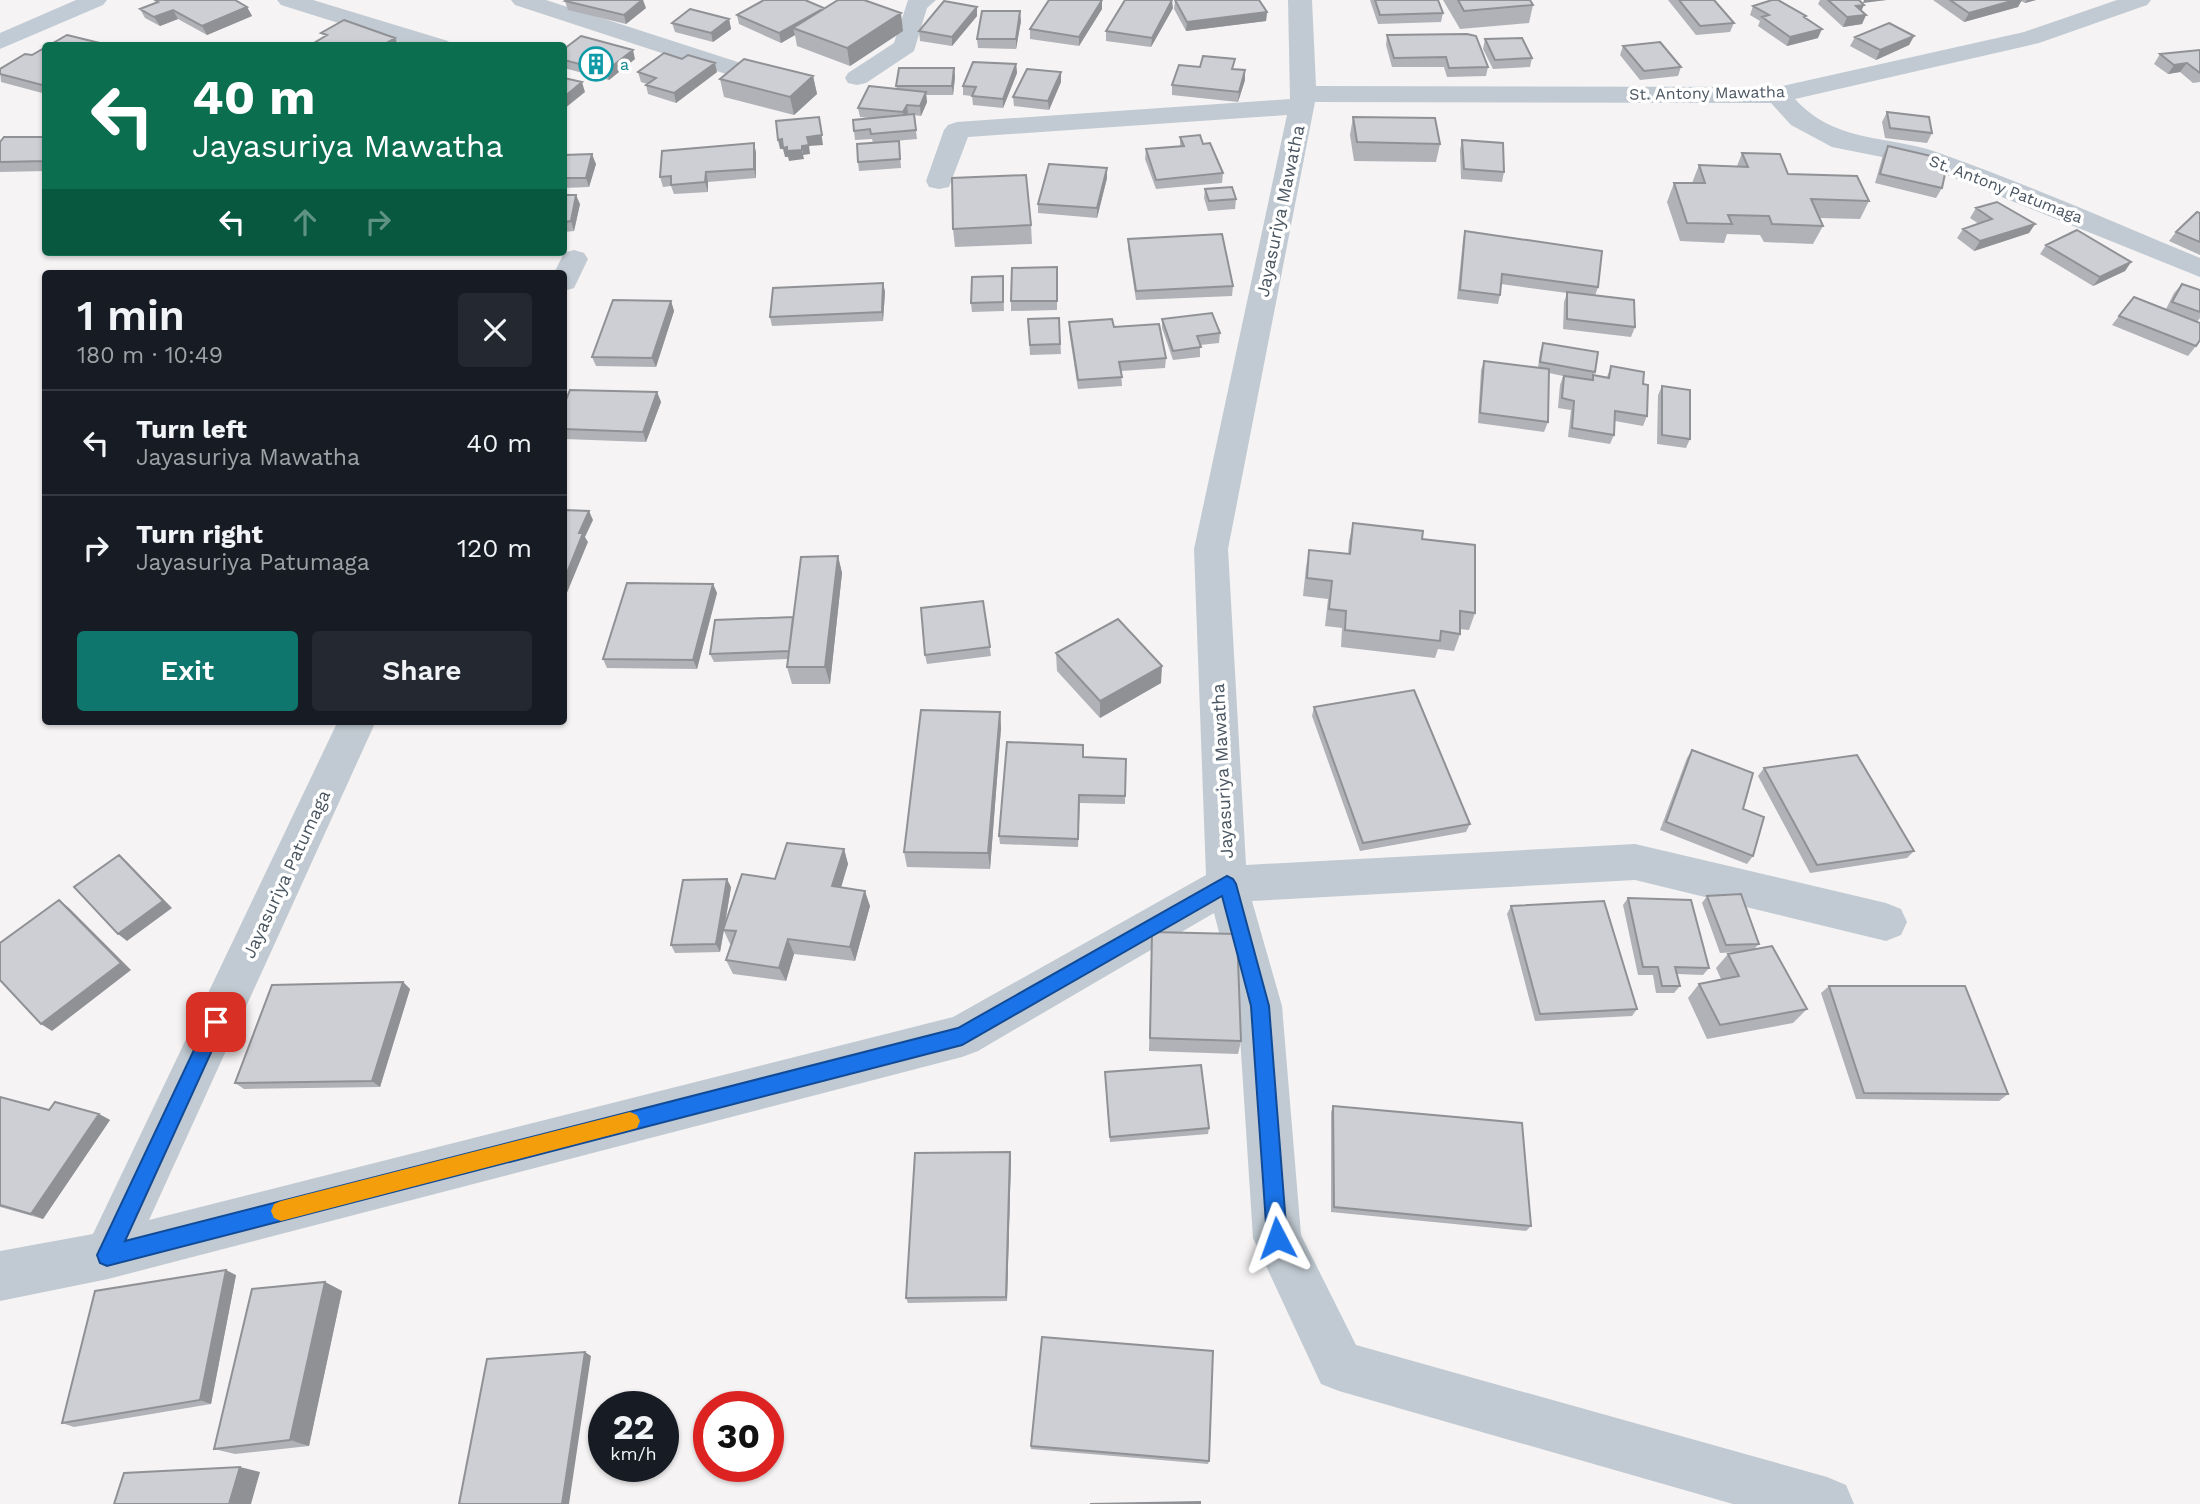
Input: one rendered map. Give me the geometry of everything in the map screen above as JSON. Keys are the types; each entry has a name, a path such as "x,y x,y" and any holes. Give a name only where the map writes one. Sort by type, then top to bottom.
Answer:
{"street":[{"path":"0,42 95,0"},
{"path":"289,0 426,42"},
{"path":"523,0 738,70"},
{"path":"857,78 905,46 916,5 924,0"},
{"name":"Jayasuriya Mawatha","path":"0,1276 107,1255 962,1036 1227,884 1211,549 1303,100 1300,0"},
{"name":"St. Antony Mawatha","path":"939,181 957,130 1303,100 1778,95 2031,38 2139,0"},
{"name":"St. Antony Patumaga","path":"1778,95 1800,120 1841,141 1929,158 2053,206 2200,268"},
{"name":"Jayasuriya Patumaga","path":"107,1255 355,725"},
{"path":"1827,1504 1339,1366 1277,1238 1260,1006 1227,884 1636,862 1886,922"}],"building":[{"path":"155,0 235,0 247,7 202,26 173,10 154,17 140,9 158,2"},
{"path":"642,0 624,15 565,1"},
{"path":"764,0 805,0 824,8 779,33 737,15"},
{"path":"838,0 864,0 901,13 847,48 793,28"},
{"path":"1049,0 1102,0 1079,37 1030,29"},
{"path":"1125,0 1172,0 1152,38 1106,31"},
{"path":"1175,0 1259,0 1267,12 1187,22"},
{"path":"1375,0 1438,0 1443,13 1380,15"},
{"path":"1458,0 1530,0 1533,5 1464,11"},
{"path":"1679,0 1714,0 1734,23 1700,26"},
{"path":"1778,0 1806,16 1804,17 1822,29 1790,37 1762,17 1769,15 1753,6"},
{"path":"1828,0 1859,0 1864,5 1856,6 1866,15 1847,17"},
{"path":"1950,0 2015,0 1969,13"},
{"path":"944,1 977,7 952,37 919,31"},
{"path":"690,9 729,19 711,33 672,23"},
{"path":"982,11 1020,11 1016,39 977,39"},
{"path":"344,20 395,38 388,42 316,42 327,35 321,33"},
{"path":"1889,23 1914,36 1880,50 1855,37"},
{"path":"67,35 96,42 55,42"},
{"path":"1387,35 1476,36 1488,67 1449,68 1446,57 1394,58"},
{"path":"581,36 633,50 606,71 567,61 567,47"},
{"path":"1522,38 1532,58 1495,60 1485,39"},
{"path":"1660,42 1681,67 1644,71 1623,46"},
{"path":"42,49 42,85 0,74 0,69 25,54 32,55"},
{"path":"2200,50 2200,73 2187,63 2174,65 2160,54"},
{"path":"664,53 682,59 688,55 715,63 674,93 646,85 656,78 638,72"},
{"path":"1203,56 1235,59 1232,69 1245,70 1239,92 1172,85 1179,65 1200,67"},
{"path":"744,59 813,76 790,97 720,79"},
{"path":"973,62 1016,64 1003,99 972,96 976,87 963,86"},
{"path":"899,68 954,68 952,86 896,86"},
{"path":"1027,69 1061,72 1048,101 1013,97"},
{"path":"567,79 582,82 567,94"},
{"path":"869,86 926,92 920,106 907,105 903,112 858,108"},
{"path":"1887,112 1929,117 1932,133 1890,128"},
{"path":"914,114 916,130 871,134 870,129 854,131 853,120"},
{"path":"819,117 822,135 807,137 809,145 802,146 802,150 787,151 787,147 783,148 782,139 778,140 776,121"},
{"path":"1353,117 1435,118 1440,144 1357,142"},
{"path":"1200,135 1203,144 1210,143 1223,173 1156,180 1146,149 1184,146 1180,137"},
{"path":"4,137 42,137 42,161 0,162 0,142"},
{"path":"1462,140 1503,143 1504,172 1464,169"},
{"path":"899,141 900,159 858,162 857,144"},
{"path":"754,143 754,169 706,172 705,182 671,185 671,176 660,177 662,151"},
{"path":"1888,146 1948,160 1942,188 1880,174"},
{"path":"1742,153 1780,154 1788,174 1857,176 1869,201 1811,199 1823,226 1772,224 1769,216 1728,215 1732,224 1687,223 1674,183 1705,183 1699,165 1748,167"},
{"path":"592,154 586,178 567,178 567,155"},
{"path":"1049,164 1107,168 1097,208 1038,204"},
{"path":"1026,175 1031,225 953,229 952,178"},
{"path":"1232,187 1236,199 1209,201 1205,189"},
{"path":"567,195 576,195 571,221 567,222"},
{"path":"1997,202 2035,224 1980,241 1963,229 1992,219 1976,208"},
{"path":"2197,212 2200,213 2200,242 2176,232"},
{"path":"2077,230 2131,262 2100,277 2046,245"},
{"path":"1465,231 1602,251 1598,287 1502,274 1500,295 1460,290"},
{"path":"1222,234 1233,286 1136,291 1128,239"},
{"path":"1057,267 1057,301 1011,301 1012,268"},
{"path":"1003,276 1003,302 971,303 972,277"},
{"path":"883,283 882,312 770,317 773,288"},
{"path":"2182,284 2200,290 2200,312 2172,302"},
{"path":"1567,292 1634,300 1635,327 1567,319"},
{"path":"2134,297 2200,323 2200,340 2196,346 2119,316"},
{"path":"613,300 671,301 652,358 592,357"},
{"path":"1212,313 1220,333 1197,336 1201,347 1173,351 1162,319"},
{"path":"1059,318 1060,344 1030,345 1028,319"},
{"path":"1112,319 1114,327 1159,324 1166,358 1119,362 1122,377 1078,380 1069,322"},
{"path":"1543,343 1598,352 1595,372 1540,362"},
{"path":"1484,361 1549,369 1548,422 1480,413"},
{"path":"1611,366 1644,372 1643,384 1648,385 1647,416 1615,411 1614,435 1572,428 1574,401 1562,398 1564,376 1593,380 1593,375 1609,378"},
{"path":"1662,386 1690,390 1690,439 1662,435"},
{"path":"570,390 657,392 643,432 567,429 567,398"},
{"path":"567,510 589,511 579,533 583,533 567,573"},
{"path":"1353,523 1423,531 1422,539 1475,545 1475,613 1460,611 1460,634 1441,631 1440,641 1345,630 1346,611 1329,609 1332,581 1307,578 1309,550 1350,554"},
{"path":"838,556 825,667 787,667 801,557"},
{"path":"627,583 713,584 693,660 603,659"},
{"path":"983,601 990,647 925,655 921,608"},
{"path":"793,617 789,651 710,654 715,620"},
{"path":"1118,619 1162,666 1100,701 1056,653"},
{"path":"1414,690 1470,824 1363,843 1314,707"},
{"path":"921,710 1000,712 988,853 904,852"},
{"path":"1007,742 1083,745 1083,757 1126,759 1125,796 1079,795 1078,839 999,836"},
{"path":"1692,750 1753,773 1743,809 1764,817 1753,856 1666,822"},
{"path":"1857,755 1914,851 1817,865 1764,768"},
{"path":"787,843 844,849 832,886 865,891 850,947 788,939 779,968 726,960 736,931 723,930 742,874 775,879"},
{"path":"119,855 163,901 118,934 74,887"},
{"path":"727,879 716,944 671,945 683,880"},
{"path":"1741,894 1759,944 1726,945 1707,896"},
{"path":"1628,898 1691,900 1709,968 1675,967 1680,986 1662,986 1658,967 1643,967"},
{"path":"59,900 121,963 41,1024 0,980 0,943"},
{"path":"1604,901 1637,1009 1540,1014 1511,906"},
{"path":"1152,932 1237,934 1241,1041 1150,1038"},
{"path":"1772,946 1807,1009 1720,1025 1699,984 1739,976 1728,954"},
{"path":"403,982 372,1081 235,1083 272,985"},
{"path":"1829,986 1965,986 2008,1094 1864,1093"},
{"path":"1201,1065 1209,1128 1110,1137 1105,1072"},
{"path":"0,1097 49,1110 55,1102 99,1114 31,1214 0,1205"},
{"path":"1333,1106 1522,1123 1531,1226 1334,1207"},
{"path":"1010,1152 1006,1297 906,1298 915,1153"},
{"path":"226,1270 200,1400 62,1423 95,1291"},
{"path":"325,1282 290,1440 214,1449 252,1289"},
{"path":"1042,1337 1213,1351 1209,1461 1031,1446"},
{"path":"585,1352 562,1504 459,1504 487,1359"},
{"path":"240,1467 229,1504 114,1504 124,1473"},
{"path":"1200,1502 1200,1504 1090,1504"}],"slow traffic":[{"path":"281,1211 630,1121"}],"place":[{"name":"a","path":"596,64"}],"route":[{"path":"216,1022 107,1255 962,1036 1227,884 1260,1006 1277,1238"}]}
